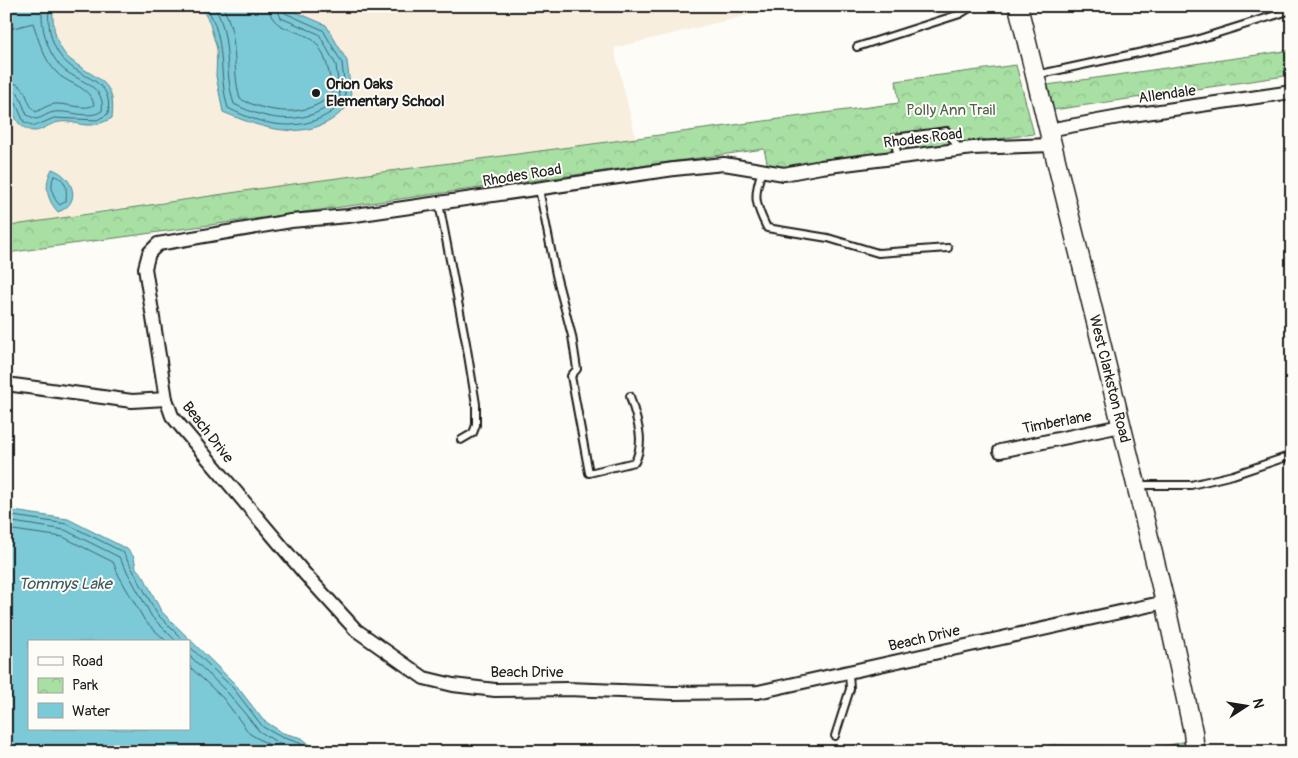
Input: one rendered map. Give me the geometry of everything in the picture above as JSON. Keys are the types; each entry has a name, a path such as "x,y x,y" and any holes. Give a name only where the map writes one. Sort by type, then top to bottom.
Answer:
{"main road":[{"name":"West Clarkston Road","path":"1018,6 1120,426 1166,602 1194,732 1194,752"}],"street":[{"name":"Allendale","path":"1050,138 1125,116 1292,92"},
{"name":"Rhodes Road","path":"166,399 146,268 149,252 158,244 291,221 348,216 674,169 724,164 784,174 898,157 1050,138"},
{"name":"Beach Drive","path":"6,384 132,401 166,399 172,416 305,574 356,630 424,678 453,685 495,690 566,689 673,693 758,692 1166,602"},
{"name":"Timberlane","path":"1000,451 1120,426"}],"lane":[{"path":"857,47 960,14 973,6"},
{"path":"1035,76 1189,42 1292,10"},
{"path":"898,157 894,138 947,131 959,149"},
{"path":"762,171 757,184 755,204 767,228 828,238 878,253 948,248"},
{"path":"539,189 556,275 572,336 577,369 570,376 589,473 635,462 641,450 642,440 630,396"},
{"path":"439,203 476,404 476,425 472,433 461,440"},
{"path":"1136,485 1191,485 1233,475 1292,455"},
{"path":"835,736 850,689 849,672"}],"shaded area":[{"name":"Orion Oaks Elementary School","path":"6,6 785,6 614,48 636,139 105,210 6,227"}],"green space":[{"path":"1292,50 1292,75 1053,110 1047,85"},
{"name":"Polly Ann Trail","path":"1016,65 1034,134 769,171 764,149 6,253 6,227 21,224 278,186 899,103 896,81"},
{"path":"1187,741 1187,752 1140,752"},
{"path":"1052,745 1100,747 1110,752 1028,752"}],"water":[{"path":"26,6 53,8 54,30 62,50 72,61 97,77 108,88 113,105 112,118 94,125 69,122 55,123 36,131 27,129 18,122 10,102 6,100 6,12"},
{"path":"200,6 282,6 326,25 347,61 352,103 328,122 299,130 286,130 260,125 223,112 216,76 217,49 209,21"},
{"path":"52,169 59,172 70,183 73,196 66,208 58,212 51,202 47,186"},
{"name":"Tommys Lake","path":"6,510 68,519 127,549 134,557 136,568 144,577 161,611 236,685 263,720 283,733 302,738 318,752 6,752"}],"place":[{"name":"Orion Oaks Elementary School","path":"316,93"}]}
